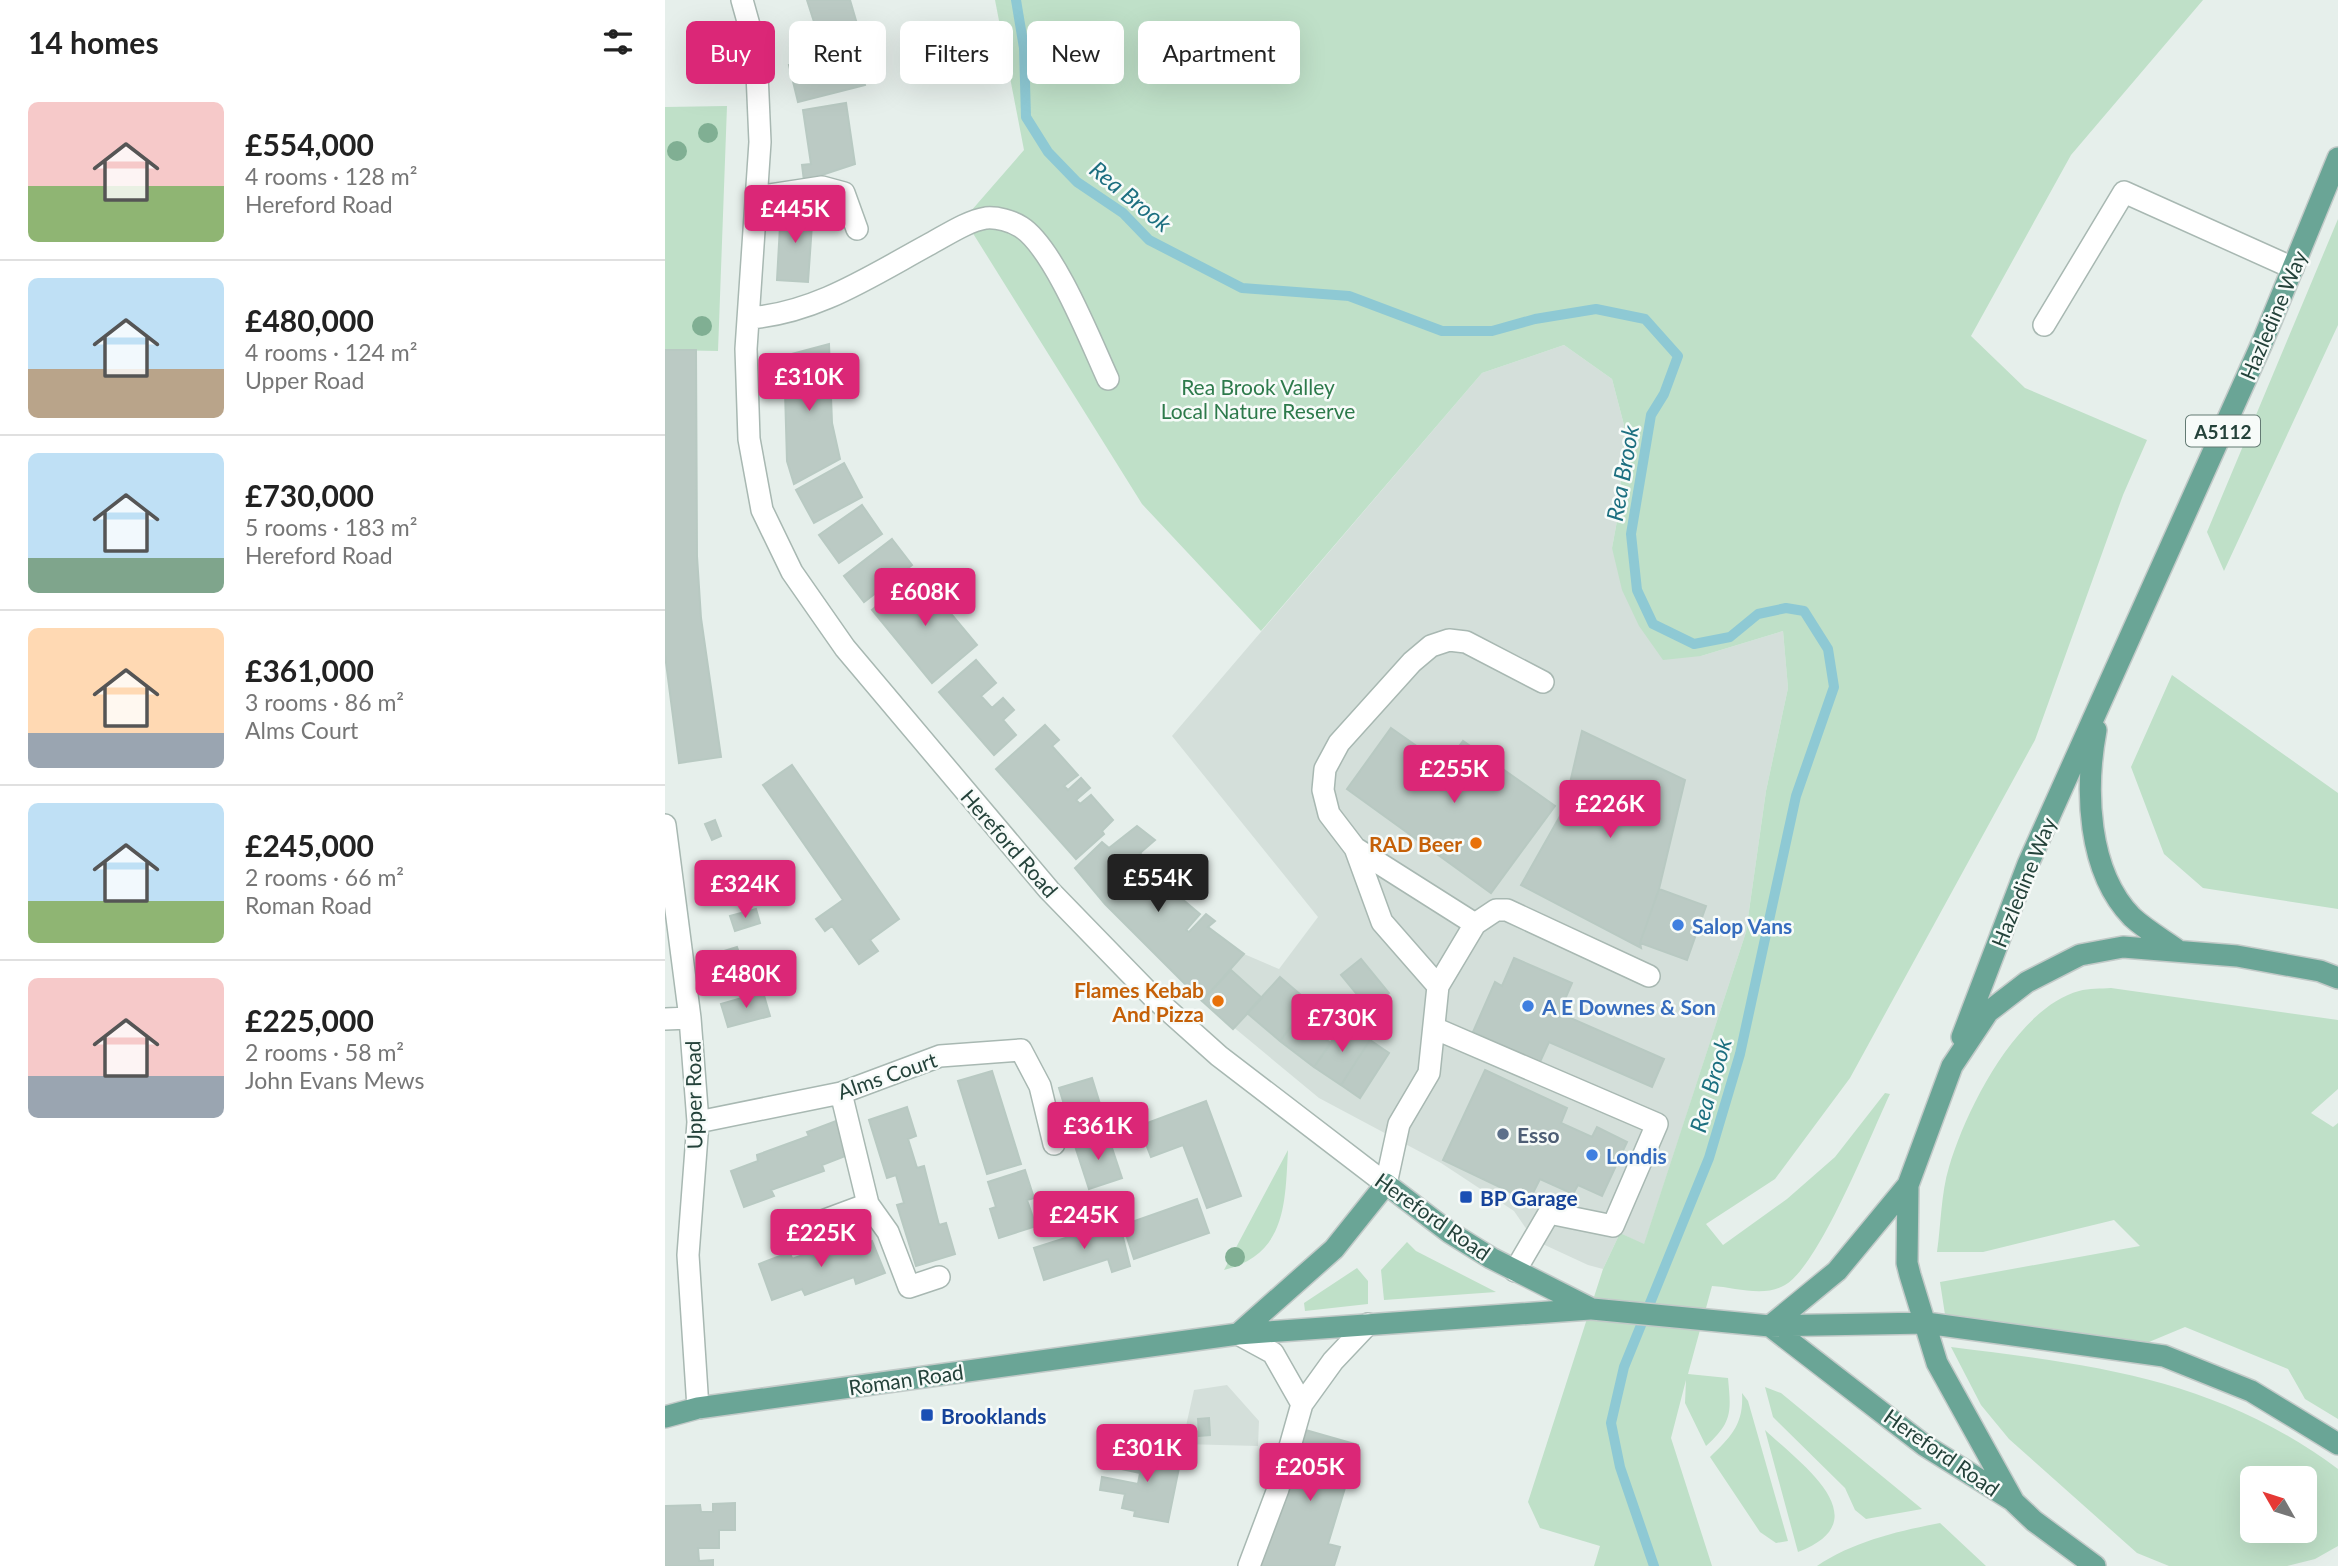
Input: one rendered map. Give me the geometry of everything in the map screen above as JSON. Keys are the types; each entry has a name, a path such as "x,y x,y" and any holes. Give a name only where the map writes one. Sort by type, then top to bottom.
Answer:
{"main road":[{"name":"Hazledine Way","path":"1952,1066 2028,864 2262,343 2338,158"},
{"name":"Hazledine Way","path":"2101,701 2092,754 2096,845 2105,876 2131,916 2176,949"},
{"path":"1770,1326 1837,1271 1908,1185 1952,1066 1988,1012 2027,982 2080,955 2123,947 2176,949 2332,973"},
{"name":"Hereford Road","path":"1386,1184 1449,1232 1515,1271 1592,1309 1770,1326 1924,1446 2014,1502"},
{"path":"1238,1334 1334,1249 1386,1184"},
{"path":"1908,1185 1907,1263 1937,1363 2014,1502 2085,1563"},
{"name":"Roman Road","path":"665,1417 698,1408 1238,1334 1592,1309"},
{"path":"1770,1326 1926,1323 2164,1356 2251,1391 2338,1444"}],"street":[{"name":"Hereford Road","path":"742,0 756,50 760,142 746,349 749,439 762,510 792,572 845,648 1049,890 1152,996 1219,1056 1386,1184"},
{"path":"757,197 822,187 844,193 856,229"},
{"path":"2043,325 2124,192 2293,268"},
{"path":"748,318 770,317 828,299 947,235 984,218 995,218 1023,228 1037,243 1060,281 1108,379"},
{"path":"1438,986 1382,922 1355,848 1329,814 1323,790 1325,769 1339,743 1412,662 1431,646 1449,640 1466,642 1543,682"},
{"name":"Upper Road","path":"665,825 690,1018 698,1122 688,1255 698,1408"},
{"path":"1355,848 1475,924"},
{"path":"1386,1184 1399,1124 1429,1073 1438,986 1475,924 1496,910 1507,910 1649,976"},
{"path":"665,1019 690,1018"},
{"path":"1434,1028 1657,1124 1613,1226 1549,1213 1515,1271"},
{"name":"Alms Court","path":"698,1122 841,1093 940,1056 1021,1050 1040,1086 1054,1144"},
{"path":"841,1093 868,1204 888,1232 909,1287 939,1277"},
{"path":"825,1220 868,1204"},
{"path":"1249,1566 1278,1489 1302,1404 1333,1361 1368,1324"},
{"path":"1238,1334 1273,1353 1302,1404"}],"shaded area":[{"path":"1564,345 1612,379 1624,425 1619,510 1612,548 1701,656 1783,631 1788,688 1766,791 1746,932 1644,1245 1620,1233 1603,1269 1588,1265 1534,1240 1514,1211 1441,1163 1319,1098 1202,1001 1244,954 1279,969 1318,917 1172,736 1482,373"},
{"path":"1227,1385 1259,1421 1258,1446 1182,1444 1194,1390"}],"green space":[{"name":"Rea Brook Valley Local Nature Reserve","path":"995,0 2203,0 2071,155 1971,336 2025,388 2147,440 2123,495 2035,740 1850,1078 1775,1179 1706,1224 1723,1245 1787,1199 1835,1157 1885,1093 1890,1094 1843,1198 1799,1273 1785,1285 1768,1291 1712,1286 1688,1374 1728,1378 1730,1399 1726,1423 1706,1446 1685,1403 1686,1380 1671,1438 1712,1566 1594,1566 1600,1546 1540,1528 1528,1502 1603,1269 1620,1233 1644,1244 1746,932 1766,791 1788,688 1783,631 1701,656 1663,660 1639,626 1622,590 1612,548 1619,510 1624,425 1612,379 1564,345 1482,373 1261,631 1142,504 964,219 1024,150 1011,84 1013,21 999,21"},
{"path":"727,106 718,351 665,350 665,107"},
{"path":"2338,219 2338,325 2224,571 2207,532"},
{"path":"2172,675 2338,793 2338,909 2203,888 2164,854 2131,767"},
{"path":"2111,988 2338,1020 2338,1089 2311,1113 2333,1127 2338,1123 2338,1419 2305,1399 2288,1369 2185,1327 2149,1342 2096,1340 1946,1321 1940,1282 2140,1246 2114,1220 1983,1252 1937,1252 1949,1167 1968,1117 1997,1064 2015,1039 2056,1001 2083,990"},
{"path":"1288,1150 1283,1208 1271,1240 1244,1263 1224,1270"},
{"path":"1407,1242 1416,1251 1496,1292 1384,1300 1381,1270"},
{"path":"1357,1268 1368,1281 1368,1304 1305,1311 1304,1303"},
{"path":"1951,1347 2105,1370 2153,1381 2247,1414 2293,1439 2338,1469 2338,1546 2315,1559 2287,1566 2169,1566 2137,1553 2009,1439 1981,1405"},
{"path":"1765,1387 1781,1393 1922,1509 1866,1519 1855,1510 1845,1488 1773,1417"},
{"path":"1742,1393 1748,1401 1788,1541 1776,1543 1760,1532 1710,1457 1735,1429 1741,1413"},
{"path":"1765,1430 1813,1475 1826,1491 1834,1508 1833,1524 1822,1539 1798,1552"},
{"path":"1940,1523 1986,1566 1817,1566 1860,1544"}],"building":[{"path":"807,0 850,0 856,21 814,21"},
{"path":"794,84 865,84 865,85 798,102"},
{"path":"846,103 855,164 804,181 802,165 811,164 803,110"},
{"path":"781,208 813,210 808,282 777,280"},
{"path":"829,344 832,423 840,459 794,484 787,461 784,356"},
{"path":"665,350 696,350 697,556 701,618 721,757 679,763 665,655"},
{"path":"844,463 862,497 814,523 796,490"},
{"path":"862,505 882,534 839,563 819,535"},
{"path":"892,539 912,565 864,602 844,576"},
{"path":"917,573 977,645 932,683 872,610"},
{"path":"976,660 996,683 981,696 992,708 1003,698 1014,710 1003,720 1016,735 994,755 939,692"},
{"path":"1045,725 1059,740 1052,746 1078,775 1064,786 1068,790 1081,778 1090,788 1076,800 1080,804 1091,795 1113,820 1102,831 1104,834 1076,859 996,769"},
{"path":"1391,728 1445,766 1463,741 1555,806 1491,893 1347,789"},
{"path":"1582,731 1685,780 1659,889 1640,943 1641,948 1521,885 1564,809"},
{"path":"792,765 899,919 870,940 878,951 859,964 832,926 825,931 816,919 843,900 763,785"},
{"path":"715,820 721,836 712,840 705,824"},
{"path":"1137,826 1155,840 1140,853 1150,864 1142,871 1156,882 1147,890 1151,894 1169,878 1179,888 1175,893 1200,914 1186,930 1189,932 1206,914 1215,921 1208,927 1244,954 1202,1001 1105,904 1075,868 1102,842 1109,848"},
{"path":"742,864 748,866 751,880 719,896 711,879"},
{"path":"1659,889 1706,906 1687,960 1640,943"},
{"path":"756,909 760,923 735,931 730,916"},
{"path":"737,947 743,964 713,974 708,956"},
{"path":"1514,958 1572,983 1559,1013 1664,1059 1652,1087 1549,1042 1540,1062 1473,1032 1495,982 1502,986"},
{"path":"1361,959 1389,993 1369,1009 1341,975"},
{"path":"1231,970 1262,998 1233,1029 1202,1001"},
{"path":"1280,977 1309,1002 1280,1041 1247,1013"},
{"path":"763,992 770,1016 728,1027 721,1004"},
{"path":"1313,998 1330,1011 1313,1031 1331,1043 1314,1067 1280,1041"},
{"path":"1344,1023 1370,1040 1341,1085 1314,1067"},
{"path":"1370,1040 1389,1053 1360,1098 1341,1085"},
{"path":"1485,1070 1567,1108 1561,1123 1592,1137 1597,1127 1627,1142 1602,1196 1578,1185 1573,1194 1540,1179 1529,1201 1443,1160"},
{"path":"992,1071 1021,1164 987,1174 958,1081"},
{"path":"1092,1078 1105,1120 1072,1131 1059,1088"},
{"path":"1206,1101 1241,1196 1207,1208 1183,1145 1151,1157 1139,1126"},
{"path":"907,1107 916,1136 908,1139 917,1168 924,1166 939,1225 946,1223 955,1254 916,1266 897,1205 904,1203 896,1175 887,1178 869,1120"},
{"path":"836,1121 848,1155 822,1165 824,1171 771,1190 774,1196 744,1207 731,1171 758,1161 757,1155 809,1136 807,1132"},
{"path":"1108,1136 1122,1178 1089,1189 1075,1146"},
{"path":"1025,1170 1034,1198 1027,1200 1036,1226 999,1238 990,1209 996,1207 988,1182"},
{"path":"1197,1199 1209,1233 1134,1259 1123,1225"},
{"path":"1119,1221 1130,1266 1112,1272 1108,1259 1044,1280 1034,1248"},
{"path":"845,1239 849,1250 872,1241 885,1273 856,1284 854,1277 805,1295 802,1289 772,1300 759,1264 790,1252 792,1259"},
{"path":"1209,1418 1210,1435 1199,1436 1198,1419"},
{"path":"1302,1429 1358,1445 1328,1544 1340,1547 1334,1566 1260,1566"},
{"path":"1129,1452 1182,1453 1168,1522 1134,1516 1135,1511 1122,1508 1125,1494 1100,1490 1102,1477 1138,1484 1140,1473 1112,1467 1114,1458 1127,1460"},
{"path":"735,1503 735,1530 719,1530 719,1548 698,1548 699,1561 713,1560 713,1566 665,1566 665,1506 700,1505 701,1512 713,1512 713,1504"}],"waterway":[{"name":"Rea Brook","path":"1016,0 1024,48 1026,117 1048,152 1077,182 1123,213 1149,240 1242,288 1349,296 1442,331 1492,331 1535,319 1596,309 1645,319 1678,356 1664,394 1651,415 1631,534 1637,590 1653,624 1694,644 1730,637 1758,614 1786,608 1804,611 1828,649 1834,687 1796,796 1740,1054 1709,1158 1624,1367 1611,1423 1620,1467 1654,1566"}],"place":[{"name":"RAD Beer","path":"1476,843"},
{"name":"Salop Vans","path":"1678,925"},
{"name":"Flames Kebab And Pizza","path":"1218,1001"},
{"name":"A E Downes & Son","path":"1528,1006"},
{"name":"Esso","path":"1503,1134"},
{"name":"Londis","path":"1592,1155"},
{"name":"BP Garage","path":"1466,1197"},
{"name":"Brooklands","path":"927,1415"}]}
